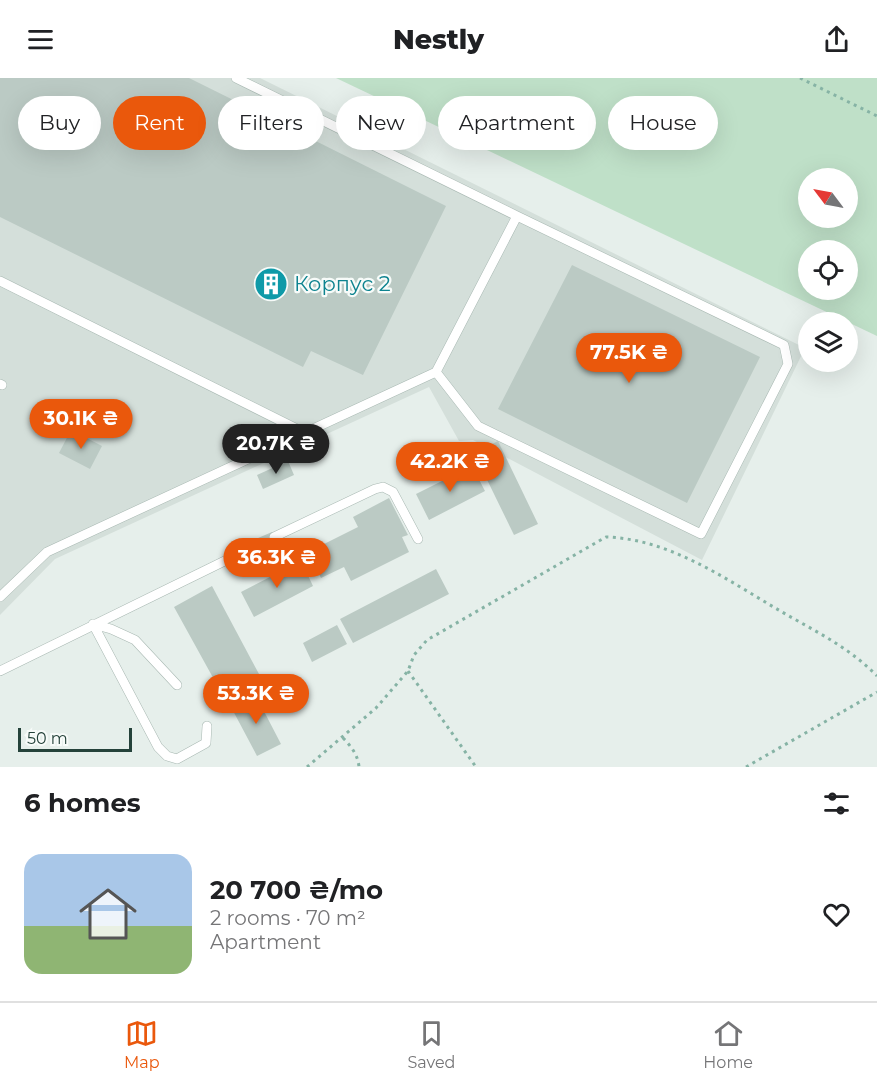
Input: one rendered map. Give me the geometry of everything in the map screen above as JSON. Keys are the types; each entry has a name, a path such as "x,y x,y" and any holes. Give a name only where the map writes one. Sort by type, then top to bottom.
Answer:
{"lane":[{"path":"236,78 784,345 788,364 701,534 478,426 436,372"},
{"path":"0,597 47,552 436,372 517,216"},
{"path":"0,281 305,433"},
{"path":"274,537 383,487 393,492 418,539"},
{"path":"0,671 247,550"},
{"path":"93,624 135,640 177,685"},
{"path":"93,624 158,747 167,756 177,759 206,743 207,726"}],"path":[{"path":"800,78 877,116"},
{"path":"307,767 376,708 408,670 414,655 427,640 606,537 627,538 693,560 846,649 877,676"},
{"path":"408,670 476,767"},
{"path":"746,767 877,692"},
{"path":"343,738 351,746 359,767"}],"shaded area":[{"path":"0,78 260,78 296,96 218,96 218,150 324,150 324,110 336,116 336,150 405,150 798,345 798,362 702,560 473,440 459,441 429,387 55,559 0,615"}],"green space":[{"path":"336,78 877,78 877,336 858,327 858,312 827,312 802,300 858,300 858,240 798,240 798,298 487,150 596,150 596,96 438,96 438,127 426,121 426,96 374,96"}],"building":[{"name":"Корпус 2","path":"0,78 189,78 225,96 218,96 218,150 324,150 324,145 446,206 363,375 311,351 303,367 0,217"},
{"path":"572,265 760,357 687,503 498,409"},
{"path":"71,430 102,446 90,469 59,453"},
{"path":"498,441 538,524 514,535 474,453"},
{"path":"288,461 294,475 263,489 257,475"},
{"path":"472,466 485,491 429,520 416,494"},
{"path":"389,498 408,535 402,537 409,552 351,581 344,567 321,578 308,552 358,527 353,517"},
{"path":"272,532 278,547 251,559 244,544"},
{"path":"301,561 313,586 254,617 241,592"},
{"path":"436,569 449,594 353,643 340,619"},
{"path":"212,586 259,674 222,694 174,607"},
{"path":"337,625 347,644 312,662 303,643"},
{"path":"255,694 281,744 257,756 231,707"}],"place":[{"name":"Корпус 2","path":"271,284"}]}
